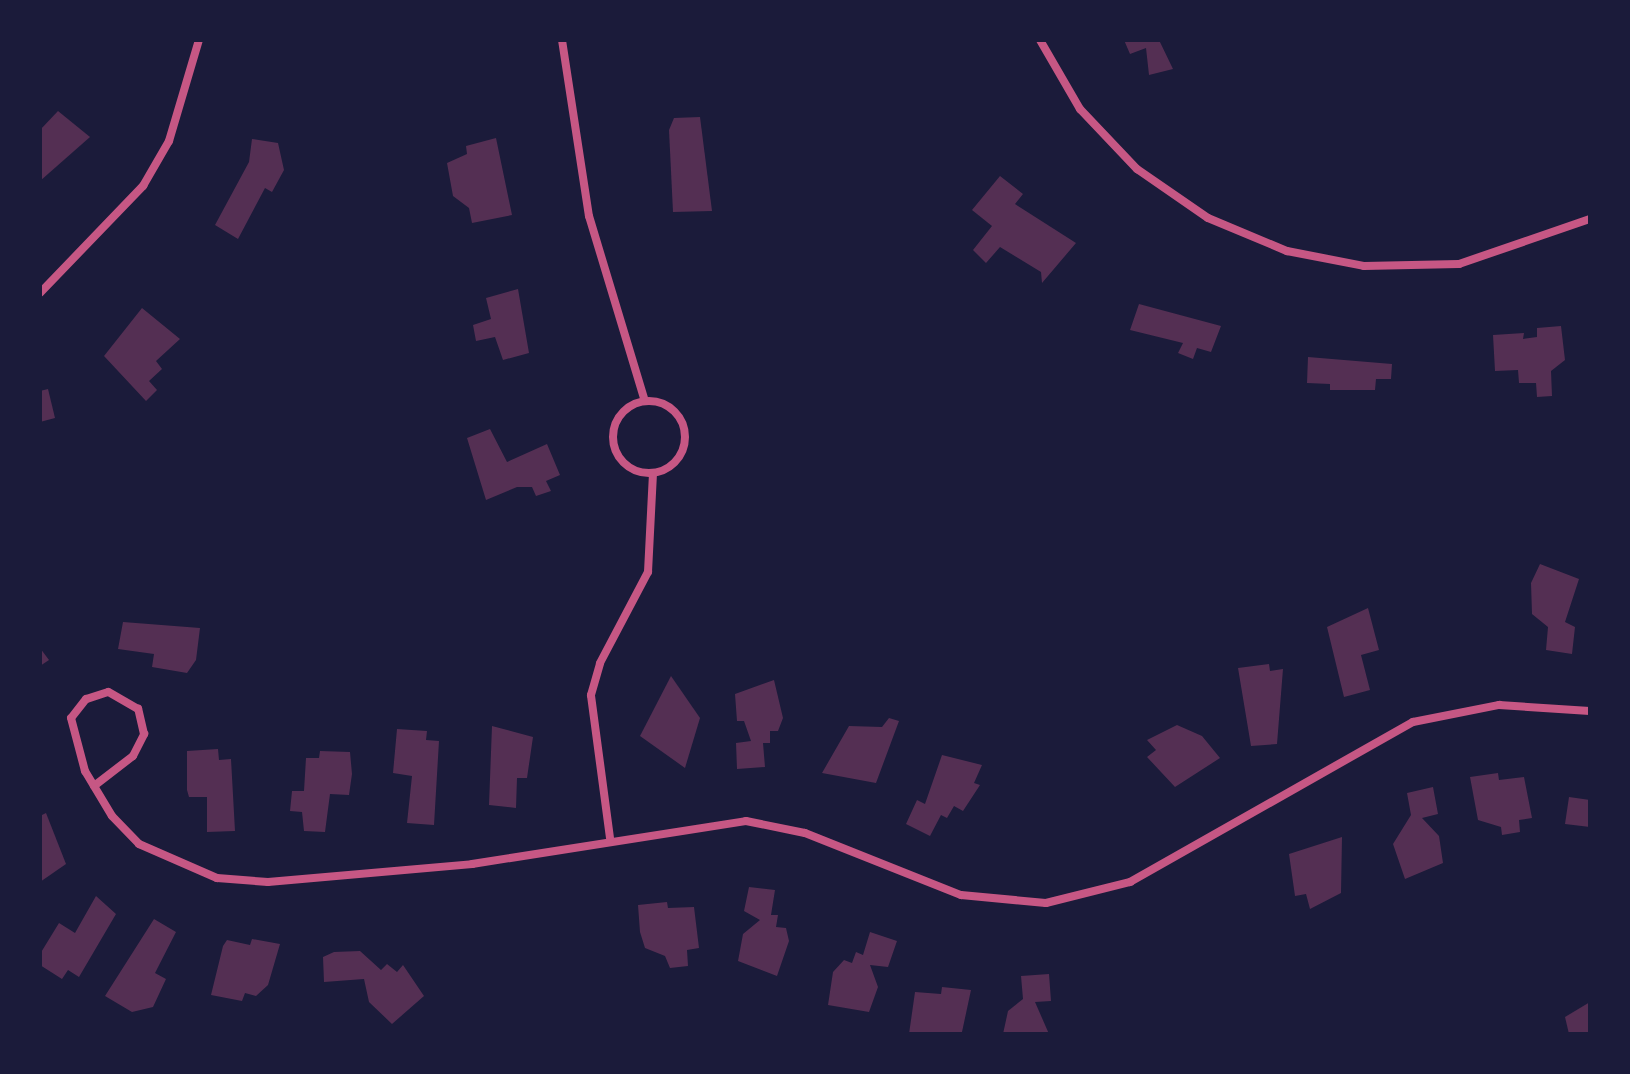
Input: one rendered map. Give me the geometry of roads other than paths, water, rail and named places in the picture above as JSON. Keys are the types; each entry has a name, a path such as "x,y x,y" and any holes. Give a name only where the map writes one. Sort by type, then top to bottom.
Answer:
{"street":[{"path":"40,293 143,186 169,141 199,40"},
{"path":"562,40 587,204 645,401"},
{"path":"1040,40 1080,109 1137,169 1208,218 1287,251 1364,266 1459,264 1590,219"},
{"path":"645,401 672,409 685,435 678,458 653,473 626,464 614,444 620,416 645,401"},
{"path":"610,838 591,695 600,663 648,572 653,473"},
{"path":"94,786 141,746 143,721 120,694 96,694 71,718 72,742 94,786 139,844 231,881 472,864 610,838 721,822 770,823 961,895 1063,902 1139,877 1413,722 1499,705 1590,711"}]}
